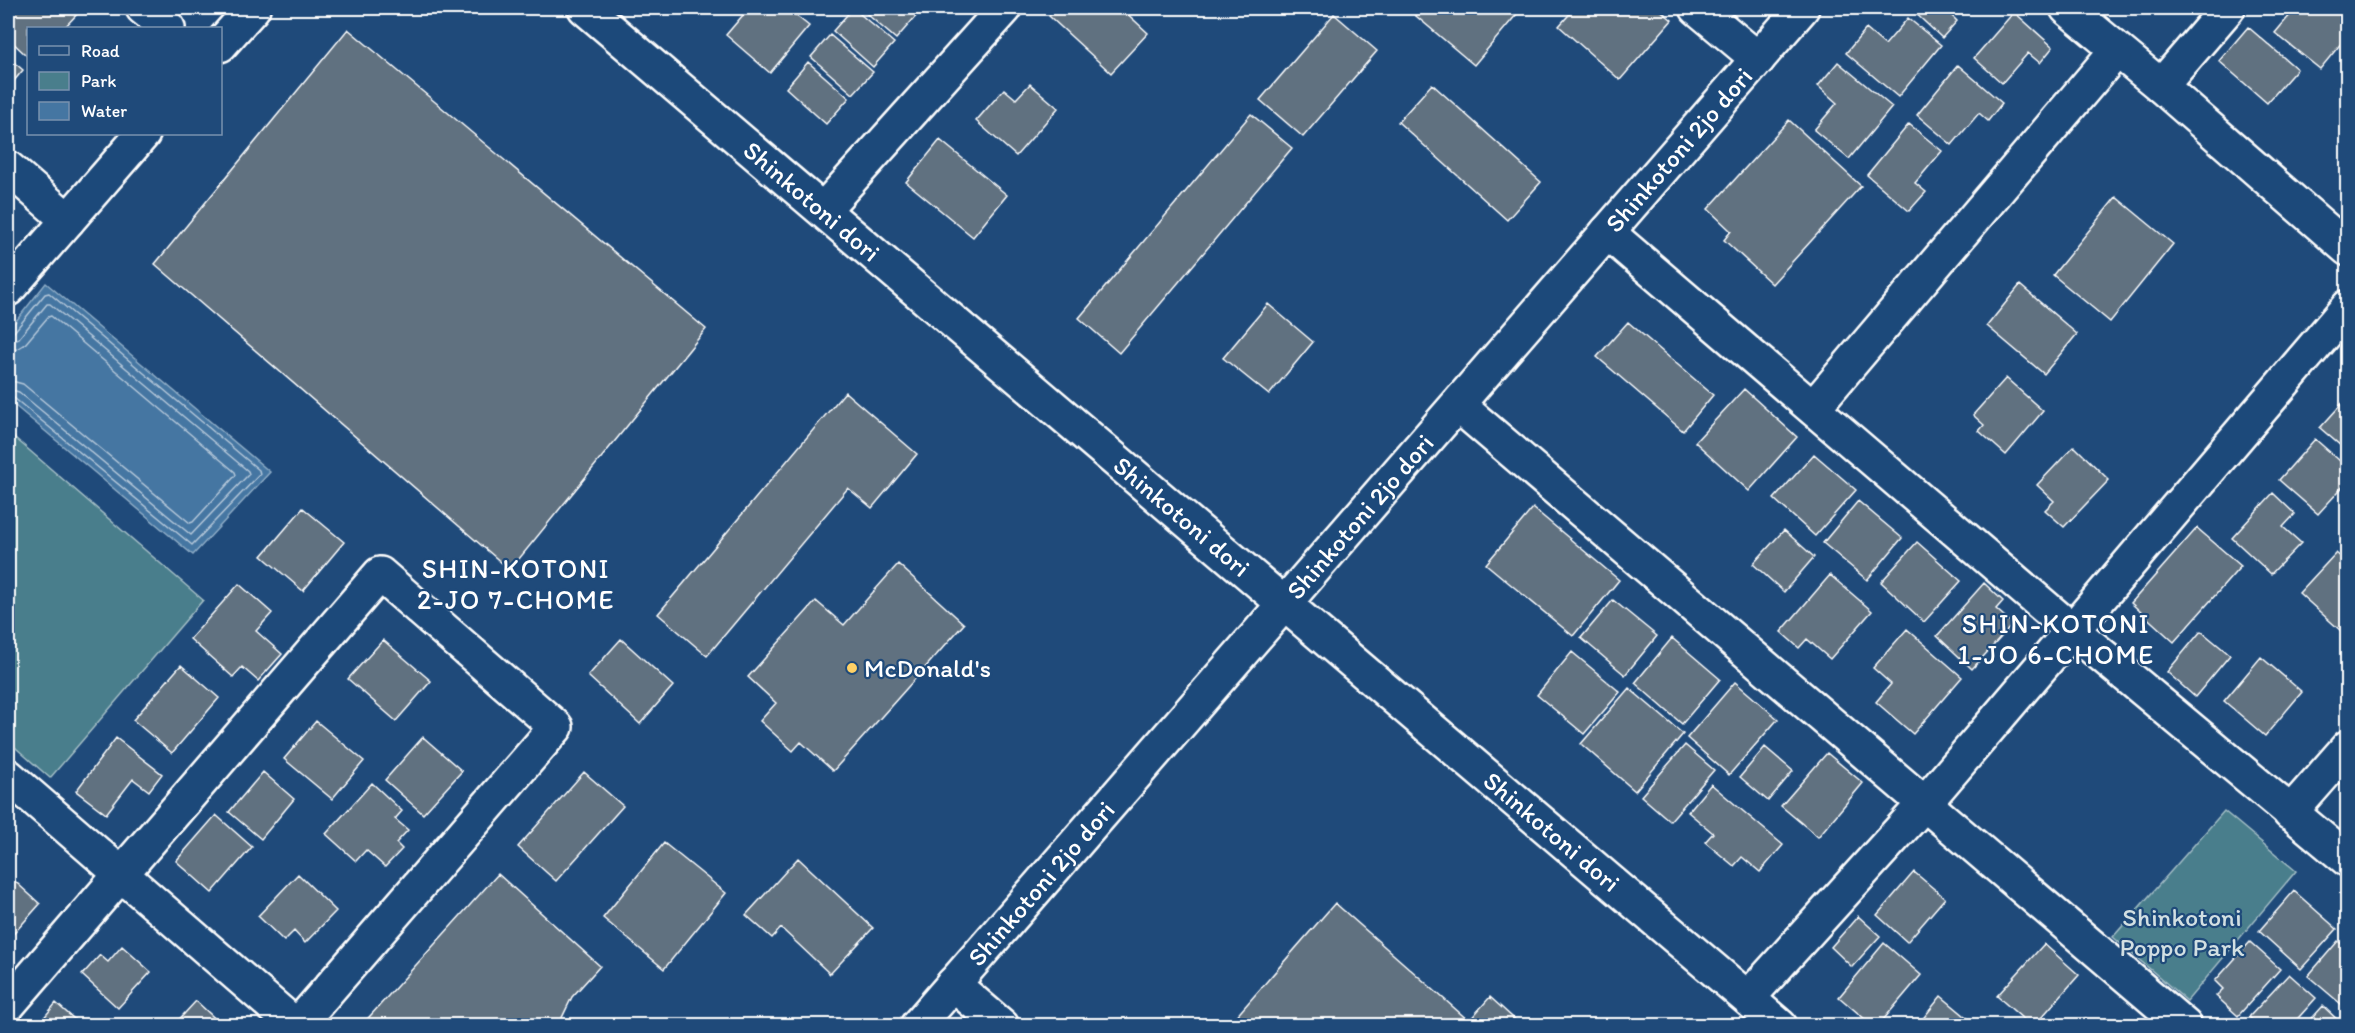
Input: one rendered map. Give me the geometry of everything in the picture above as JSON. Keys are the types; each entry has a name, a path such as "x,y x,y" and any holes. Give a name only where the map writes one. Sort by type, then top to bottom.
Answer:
{"street":[{"path":"143,8 167,27"},
{"path":"222,43 253,8"},
{"name":"Shinkotoni dori","path":"585,8 1780,1026"},
{"path":"1697,8 1758,59"},
{"name":"Shinkotoni 2jo dori","path":"917,1026 1802,8"},
{"path":"2067,8 2161,86 2348,249"},
{"path":"2161,86 2228,8"},
{"path":"823,210 1001,9"},
{"path":"1812,408 2117,50"},
{"path":"8,289 142,135"},
{"path":"8,168 68,220"},
{"path":"1607,232 2073,630 2348,860"},
{"path":"1748,998 1924,804 2348,308"},
{"path":"1458,405 2185,1026"},
{"path":"8,776 121,874 297,1026 556,728 380,574 121,874 8,1005"},
{"path":"2290,813 2348,747"},
{"path":"953,984 1002,1026"}],"green space":[{"path":"8,432 203,600 50,778 8,741"},
{"name":"Shinkotoni Poppo Park","path":"2224,811 2296,871 2187,1001 2113,937"}],"water":[{"path":"46,283 270,472 193,555 8,400 8,331"}],"building":[{"path":"15,8 74,8 79,12 65,27 27,27 27,56 8,38 8,16"},
{"path":"415,8 428,8 423,14"},
{"path":"749,8 791,8 789,10 809,26 770,73 726,35"},
{"path":"853,8 894,43 873,67 833,31"},
{"path":"860,8 909,8 917,15 896,39"},
{"path":"1057,8 1121,8 1148,33 1111,73 1049,16"},
{"path":"1413,8 1522,8 1474,65 1410,11"},
{"path":"1575,8 1658,8 1672,20 1620,80 1559,26"},
{"path":"1910,8 1946,8 1957,21 1942,38"},
{"path":"2296,8 2340,8 2348,14 2348,35 2320,69 2275,33"},
{"path":"2014,12 2053,47 2040,63 2028,53 2002,83 1974,58"},
{"path":"1334,14 1377,51 1303,137 1260,100"},
{"path":"1908,18 1941,45 1898,97 1846,53 1866,29 1885,45"},
{"path":"2248,27 2297,69 2267,103 2219,61"},
{"path":"348,29 706,329 510,570 155,264"},
{"path":"830,35 873,72 853,94 811,57"},
{"path":"8,57 23,70 8,88"},
{"path":"808,62 849,98 826,124 786,88"},
{"path":"1838,62 1892,107 1849,159 1814,130 1837,103 1818,86"},
{"path":"1958,65 2002,103 1988,121 1979,113 1952,145 1917,115"},
{"path":"1030,84 1058,108 1016,156 976,121 1004,89 1016,99"},
{"path":"1432,84 1541,182 1507,220 1398,122"},
{"path":"1251,114 1292,148 1119,353 1079,318"},
{"path":"1789,120 1861,186 1772,284 1724,240 1731,231 1708,209"},
{"path":"1909,124 1942,151 1915,183 1926,192 1909,211 1867,175"},
{"path":"940,140 1007,195 973,237 906,182"},
{"path":"2116,197 2173,244 2110,322 2053,275"},
{"path":"2020,285 2077,334 2044,374 1987,326"},
{"path":"1268,304 1313,342 1269,395 1223,358"},
{"path":"1628,322 1713,395 1683,431 1597,357"},
{"path":"2006,378 2043,411 2006,455 1979,431 1984,425 1973,415"},
{"path":"1744,389 1797,437 1749,491 1695,442"},
{"path":"845,392 917,454 872,508 848,488 707,656 658,614"},
{"path":"2348,397 2348,452 2320,428"},
{"path":"2315,439 2348,468 2348,481 2318,514 2279,480"},
{"path":"2074,446 2109,480 2064,527 2045,510 2054,501 2037,485"},
{"path":"1814,454 1856,490 1815,536 1774,499"},
{"path":"2273,493 2295,514 2283,527 2301,543 2271,574 2232,538"},
{"path":"1858,501 1902,538 1867,580 1823,543"},
{"path":"303,508 344,542 303,591 262,556"},
{"path":"1533,508 1619,580 1573,636 1486,564"},
{"path":"2197,528 2241,566 2174,642 2131,603"},
{"path":"1784,530 1814,557 1784,592 1753,564"},
{"path":"1917,542 1961,581 1924,622 1881,582"},
{"path":"2336,553 2348,563 2348,623 2341,631 2299,593"},
{"path":"898,564 964,624 833,771 801,742 793,751 760,721 776,703 748,677 816,601 844,625"},
{"path":"1830,575 1872,611 1830,659 1807,639 1799,648 1781,632"},
{"path":"1984,583 2003,601 1996,609 2013,624 1972,669 1937,636"},
{"path":"239,584 272,613 256,631 282,654 258,681 242,667 233,677 190,639"},
{"path":"1613,600 1657,636 1625,675 1581,638"},
{"path":"1907,629 1962,677 1913,734 1876,702 1891,684 1873,668"},
{"path":"2201,631 2230,655 2195,697 2167,672"},
{"path":"1672,638 1720,679 1682,724 1635,683"},
{"path":"621,639 673,686 640,724 588,676"},
{"path":"383,640 431,681 396,721 348,679"},
{"path":"1572,652 1620,692 1584,734 1537,695"},
{"path":"2261,657 2302,692 2265,736 2224,701"},
{"path":"181,665 219,698 172,753 133,720"},
{"path":"1735,682 1778,719 1729,775 1687,738"},
{"path":"1629,688 1683,734 1635,791 1581,744"},
{"path":"316,721 364,761 332,799 284,759"},
{"path":"423,737 462,771 423,814 385,780"},
{"path":"116,738 162,774 149,791 133,779 106,814 76,791"},
{"path":"1685,745 1714,770 1670,821 1641,796"},
{"path":"1765,747 1793,771 1768,801 1740,777"},
{"path":"1827,753 1863,783 1818,837 1781,806"},
{"path":"263,772 294,799 261,839 229,812"},
{"path":"584,772 623,806 556,881 518,847"},
{"path":"372,783 402,811 395,819 408,830 396,843 402,849 385,867 366,850 356,861 326,834"},
{"path":"1711,784 1783,845 1760,872 1742,857 1734,866 1705,842 1713,833 1688,812"},
{"path":"216,815 252,847 212,893 176,861"},
{"path":"664,843 726,893 664,969 603,918"},
{"path":"798,858 873,928 830,974 781,928 772,938 746,915"},
{"path":"1914,872 1945,898 1907,942 1877,915"},
{"path":"298,874 336,911 305,943 294,931 284,941 258,916"},
{"path":"498,874 600,966 572,997 558,1026 361,1026"},
{"path":"8,875 40,904 8,940"},
{"path":"2294,891 2337,929 2301,969 2259,931"},
{"path":"1335,903 1469,1021 1490,997 1522,1026 1228,1026"},
{"path":"1858,916 1880,936 1852,967 1831,947"},
{"path":"2338,941 2348,949 2348,1010 2308,976"},
{"path":"2250,942 2280,969 2238,1016 2216,996 2223,989 2215,981"},
{"path":"1884,943 1921,975 1878,1026 1873,1026 1839,997"},
{"path":"2044,944 2079,975 2034,1026 2031,1026 1997,996"},
{"path":"122,946 151,972 118,1008 82,975 100,955 108,962"},
{"path":"2289,974 2316,998 2291,1026 2259,1026 2249,1017"},
{"path":"1941,996 1977,1026 1917,1026"},
{"path":"196,1001 223,1026 173,1026"},
{"path":"56,1003 82,1026 37,1026"},
{"path":"2323,1006 2344,1026 2305,1026"},
{"path":"2086,1018 2094,1026 2080,1026"}],"place":[{"name":"McDonald's","path":"852,668"}],"district":[{"name":"SHIN-KOTONI 2-JO 7-CHOME","path":"516,584"},
{"name":"SHIN-KOTONI 1-JO 6-CHOME","path":"2056,640"}]}
